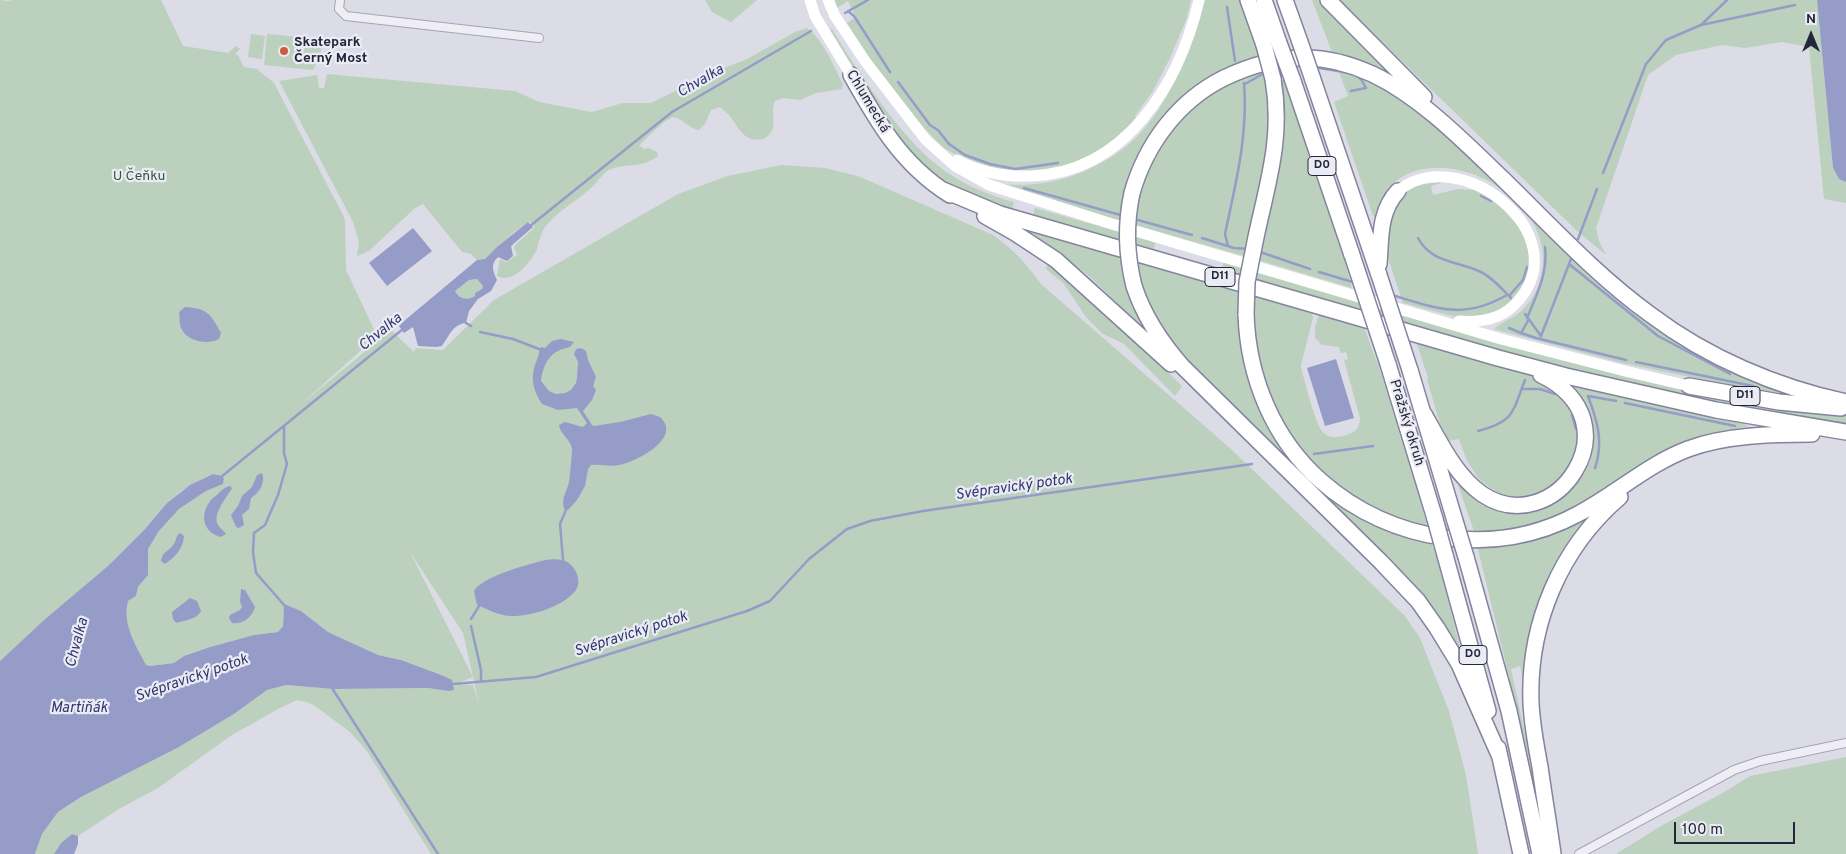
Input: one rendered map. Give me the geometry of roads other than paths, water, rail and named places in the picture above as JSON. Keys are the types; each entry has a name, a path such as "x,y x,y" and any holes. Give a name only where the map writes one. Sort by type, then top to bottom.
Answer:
{"highway":[{"path":"1248,0 1264,45 1273,79 1276,104 1276,137 1270,179 1256,237 1248,282 1246,314 1250,359 1259,390 1272,419 1296,455 1318,479 1352,505 1380,520 1420,534 1482,540 1516,536 1537,531 1577,515 1663,461 1704,443 1780,434 1846,433"},
{"name":"Pražský okruh","path":"1264,0 1352,255 1436,519 1500,756 1521,854"},
{"name":"Pražský okruh","path":"1286,0 1378,266 1424,414 1509,711 1540,854"},
{"path":"1328,0 1404,76 1471,148"},
{"path":"1500,756 1459,664 1438,628 1421,606 1389,569 1182,366 1162,341 1145,312 1134,286 1129,261 1127,241 1132,193 1141,166 1151,147 1169,121 1184,105 1210,86 1230,76 1259,65 1282,60 1327,61 1355,67 1376,75 1395,85 1421,104 1471,148 1611,283 1653,317 1700,346 1738,366 1799,390 1846,402"},
{"name":"Chlumecká","path":"851,75 882,130 919,171 943,190"},
{"path":"943,190 1015,232 1056,260 1162,357 1217,401"},
{"name":"D11","path":"943,190 1000,214 1498,358 1675,401 1846,433"},
{"path":"1378,266 1384,216 1389,202 1398,190"},
{"path":"1424,414 1456,468 1483,495 1496,501 1519,505 1542,499 1558,491 1575,473 1584,450 1584,425 1578,408 1568,394 1556,383 1498,358"},
{"name":"D11","path":"1689,386 1786,403 1846,409"},
{"path":"1553,854 1532,720 1531,690 1538,630 1553,586 1581,539 1599,517 1623,495 1659,470 1684,458 1721,444 1747,437"}],"main road":[{"name":"Chlumecká","path":"810,0 815,16 851,75"},
{"name":"Chlumecká","path":"828,0 835,16 864,61 915,126"},
{"path":"915,126 938,147 956,159 994,174 1043,176 1084,164 1108,151 1124,139 1154,105 1170,78 1184,48 1199,0"},
{"path":"915,126 926,140 946,159 989,185 1112,224 1545,351 1689,386"},
{"path":"1398,190 1416,180 1438,176 1456,179 1484,189 1504,202 1516,214 1526,228 1534,248 1534,266 1528,285 1516,304 1504,313 1492,318 1470,322 1423,315"}],"street":[{"path":"340,0 339,8 346,16 539,38"},
{"path":"1580,854 1734,770 1760,761 1846,743"}],"water":[{"path":"1817,0 1846,0 1846,182 1839,179 1833,168"},
{"path":"528,222 533,227 511,246 513,256 507,261 498,257 495,260 493,268 497,280 491,291 478,299 469,311 466,323 455,328 442,346 418,346 413,327 404,333 399,326 404,321 477,260 485,259","holes":["477,279 483,286 482,289 475,293 475,296 467,299 461,297 455,291 469,280"]},
{"path":"413,228 432,251 387,286 369,263"},
{"path":"185,307 199,309 208,314 221,333 219,339 209,342 198,341 184,333 180,326 179,312"},
{"path":"561,339 574,342 569,347 554,353 546,364 541,381 549,391 556,394 571,390 577,378 578,362 574,354 576,349 581,348 586,351 596,377 593,386 596,390 592,400 583,411 592,425 620,422 651,414 660,417 666,425 666,433 662,441 646,454 619,465 591,465 588,469 585,486 577,500 568,510 564,509 563,501 569,482 572,449 570,442 561,432 559,425 565,422 583,427 587,423 577,408 558,410 542,404 535,390 533,380 539,349 545,348 552,341"},
{"path":"1336,359 1354,418 1325,426 1307,368"},
{"path":"262,473 261,487 251,498 249,509 242,515 244,525 239,528 236,527 231,515 238,506 242,496 252,487 257,475"},
{"name":"Martiňák","path":"213,474 222,476 224,479 223,484 206,491 179,509 159,531 148,549 148,575 138,587 136,596 128,601 128,627 146,665 174,663 184,656 210,647 254,635 278,632 283,626 284,604 301,611 328,632 378,655 401,660 452,680 454,690 428,688 333,689 286,685 267,690 234,714 179,747 81,797 58,812 42,834 35,854 0,854 0,661 44,620 109,565 145,529 167,503 190,485"},
{"path":"230,486 232,488 217,516 218,525 226,534 221,537 210,532 205,522 205,511 212,499 224,488"},
{"path":"180,533 184,536 180,549 165,564 161,561 163,555 172,546"},
{"path":"558,559 566,561 576,572 578,586 563,601 546,610 518,616 493,612 477,605 474,591 486,580 507,571 546,560"},
{"path":"241,589 245,590 255,607 252,614 246,620 240,623 232,623 229,618 230,615 242,607 240,602"},
{"path":"190,598 197,601 201,611 193,618 176,623 172,612"},
{"path":"72,834 78,836 78,844 74,854 54,854 61,843"}],"waterway":[{"name":"Chvalka","path":"845,13 868,0"},
{"path":"1701,25 1727,0"},
{"name":"Svépravický potok","path":"1603,173 1646,64 1666,40 1701,25 1795,5"},
{"path":"1227,7 1235,61"},
{"path":"848,11 854,16 890,72"},
{"name":"Chvalka","path":"530,226 672,112 811,31"},
{"path":"1313,67 1350,73"},
{"path":"1245,84 1266,72"},
{"path":"1351,91 1366,88 1357,76"},
{"path":"898,82 930,125 938,130 949,144 965,155 990,164 1015,169 1058,163"},
{"path":"1228,246 1225,234 1243,140 1244,83"},
{"path":"1024,188 1124,216"},
{"name":"Svépravický potok","path":"1578,239 1597,189"},
{"path":"1481,196 1491,201"},
{"path":"1134,219 1192,235"},
{"path":"1202,238 1234,248 1249,249"},
{"path":"1418,238 1423,246 1438,257 1485,274 1511,298"},
{"path":"1527,318 1543,275 1545,247"},
{"path":"1260,252 1310,269"},
{"name":"Svépravický potok","path":"1541,336 1571,259"},
{"path":"1569,264 1658,336 1730,374"},
{"path":"1509,296 1523,280 1527,267"},
{"path":"1319,272 1356,283"},
{"path":"1392,295 1437,308 1451,310 1477,308 1507,295"},
{"path":"1525,314 1541,336"},
{"path":"1529,319 1521,333 1626,360"},
{"path":"466,323 471,326"},
{"path":"1509,328 1521,333"},
{"name":"Chvalka","path":"221,477 403,329"},
{"path":"480,332 513,339 539,349"},
{"path":"1636,362 1753,386"},
{"name":"Svépravický potok","path":"1478,431 1506,419 1514,408 1525,380"},
{"path":"1522,389 1540,389 1555,394"},
{"path":"1588,396 1597,422 1599,440 1598,458 1595,468"},
{"path":"1588,396 1616,401"},
{"path":"1625,403 1735,426"},
{"path":"1572,415 1576,429"},
{"path":"284,426 284,453 287,464 278,495 265,525 254,533 253,552 256,573 285,606"},
{"name":"Svépravický potok","path":"1314,454 1373,446"},
{"name":"Svépravický potok","path":"453,684 536,677 747,611 770,601 809,559 847,529 870,521 923,511 1252,464"},
{"path":"563,560 560,524 566,510"},
{"path":"471,619 479,606"},
{"path":"471,626 481,670 481,681"},
{"path":"332,688 438,854"}],"place":[{"name":"Skatepark Černý Most","path":"284,51"}],"park label":[{"name":"U Čeňku","path":"139,177"}]}
